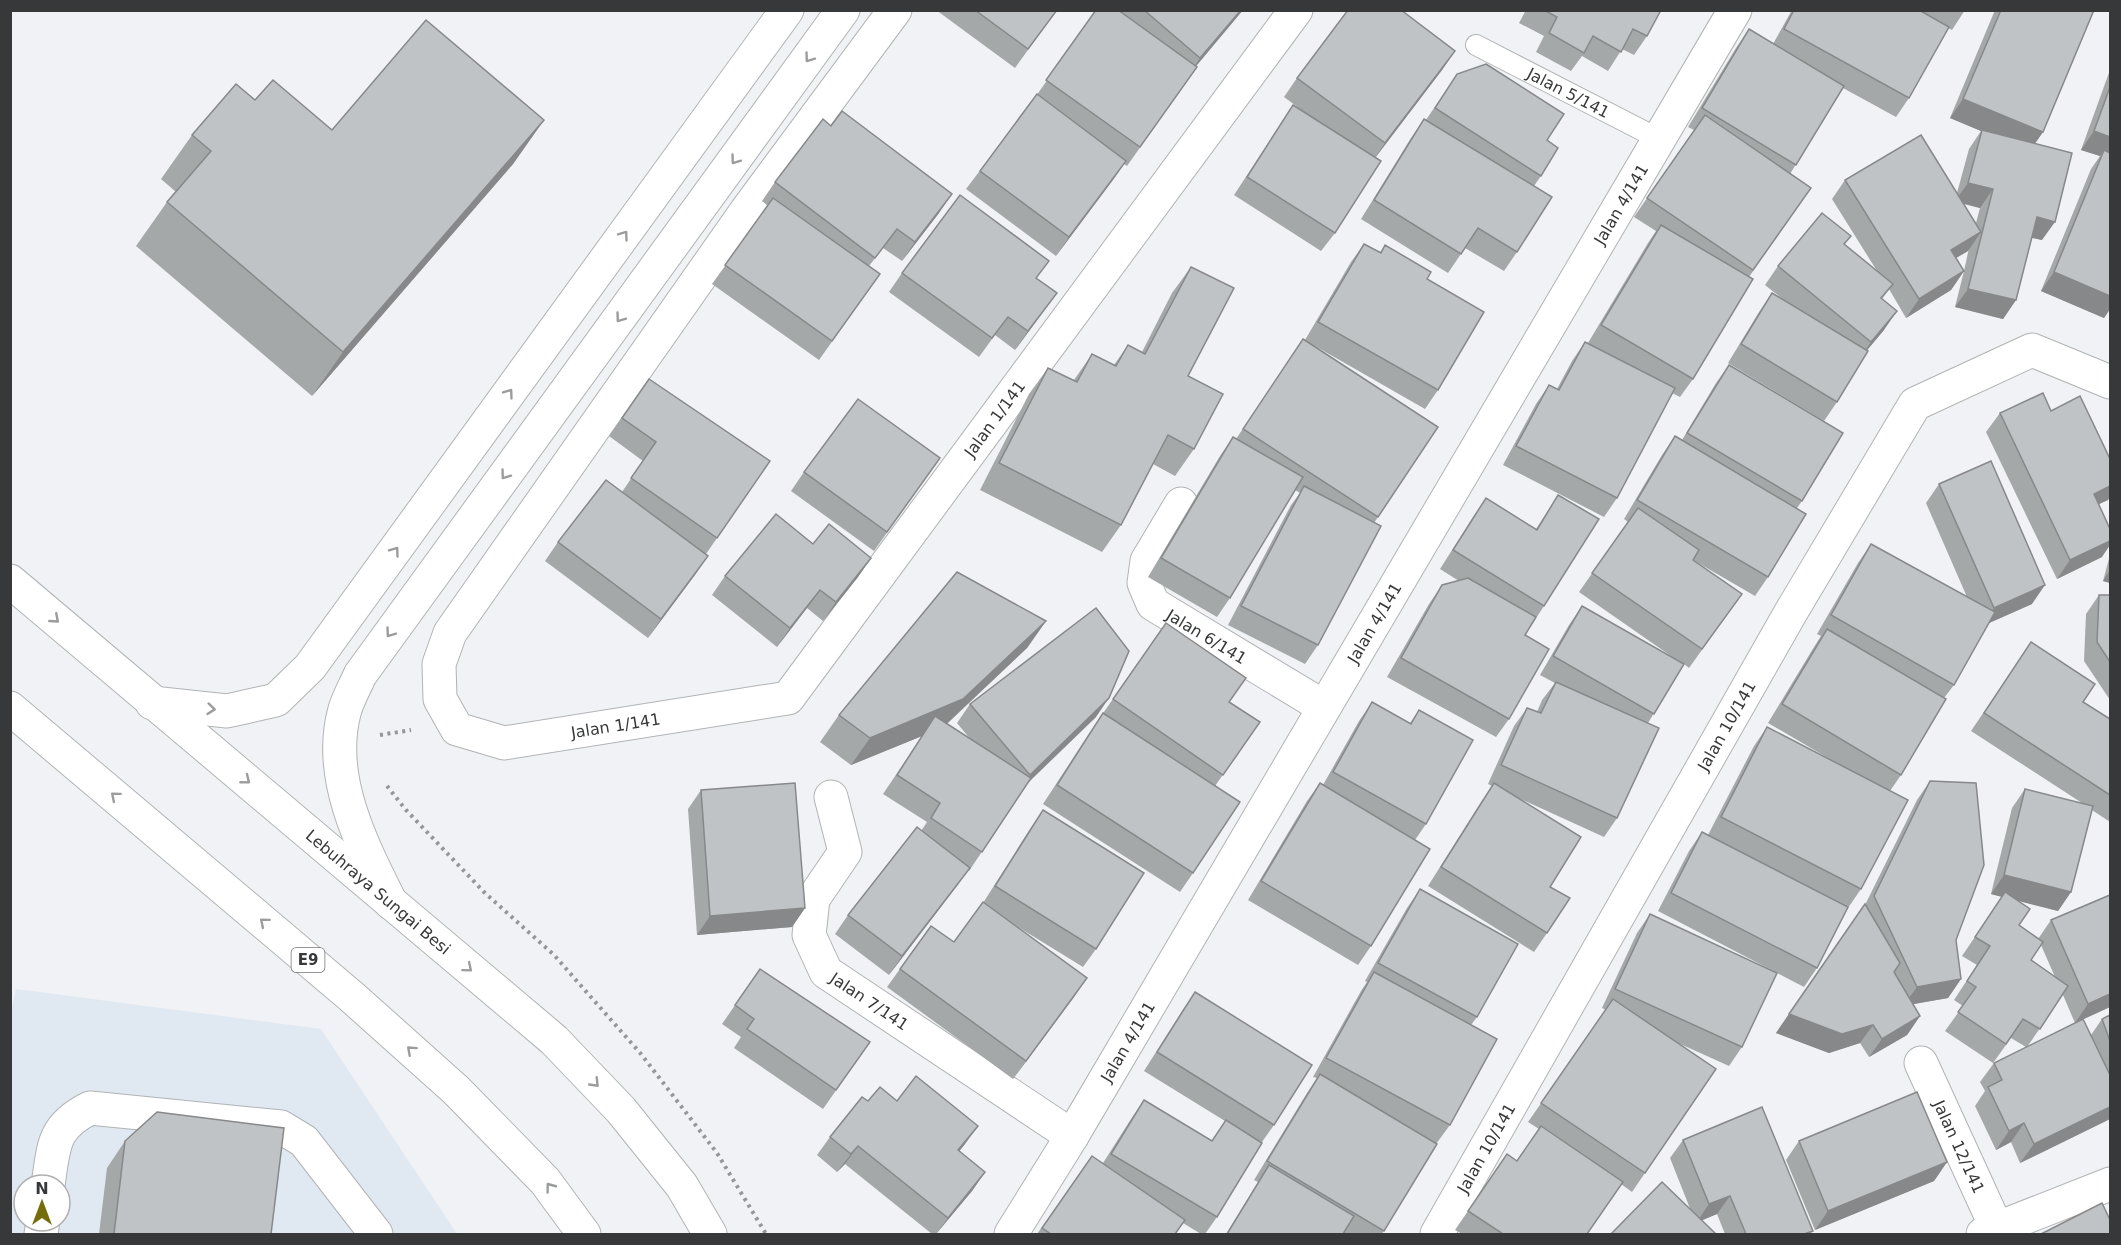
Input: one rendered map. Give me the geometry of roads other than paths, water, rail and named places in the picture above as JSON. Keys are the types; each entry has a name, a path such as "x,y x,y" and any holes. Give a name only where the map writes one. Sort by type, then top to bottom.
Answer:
{"main road":[{"path":"153,703 227,711 276,700 310,667 787,10"},
{"path":"391,903 348,807 340,756 344,714 360,675 843,10"},
{"name":"Jalan 1/141","path":"895,10 747,210 450,633 439,664 440,699 457,729 504,743 789,698 1296,10"},
{"name":"Jalan 4/141","path":"1011,1234 1072,1136 1735,10"},
{"name":"Jalan 10/141","path":"1437,1234 1791,612 1915,404 2032,350 2110,382"},
{"name":"Jalan 6/141","path":"1181,504 1147,561 1144,583 1153,604 1324,707"},
{"name":"Lebuhraya Sungai Besi","path":"10,581 153,703 327,846 554,1040 621,1110 682,1186 710,1234"},
{"name":"E9","path":"10,708 352,997 456,1090 545,1180 584,1234"},
{"name":"Jalan 7/141","path":"831,797 845,852 813,899 809,935 826,972 1072,1136"},
{"name":"Jalan 12/141","path":"1921,1063 1990,1232"},
{"path":"50,1173 55,1137 71,1117 90,1107 279,1139 304,1141 375,1234"},
{"path":"1990,1232 2110,1184"}],"lane":[{"name":"Jalan 5/141","path":"1476,45 1659,139"}]}
